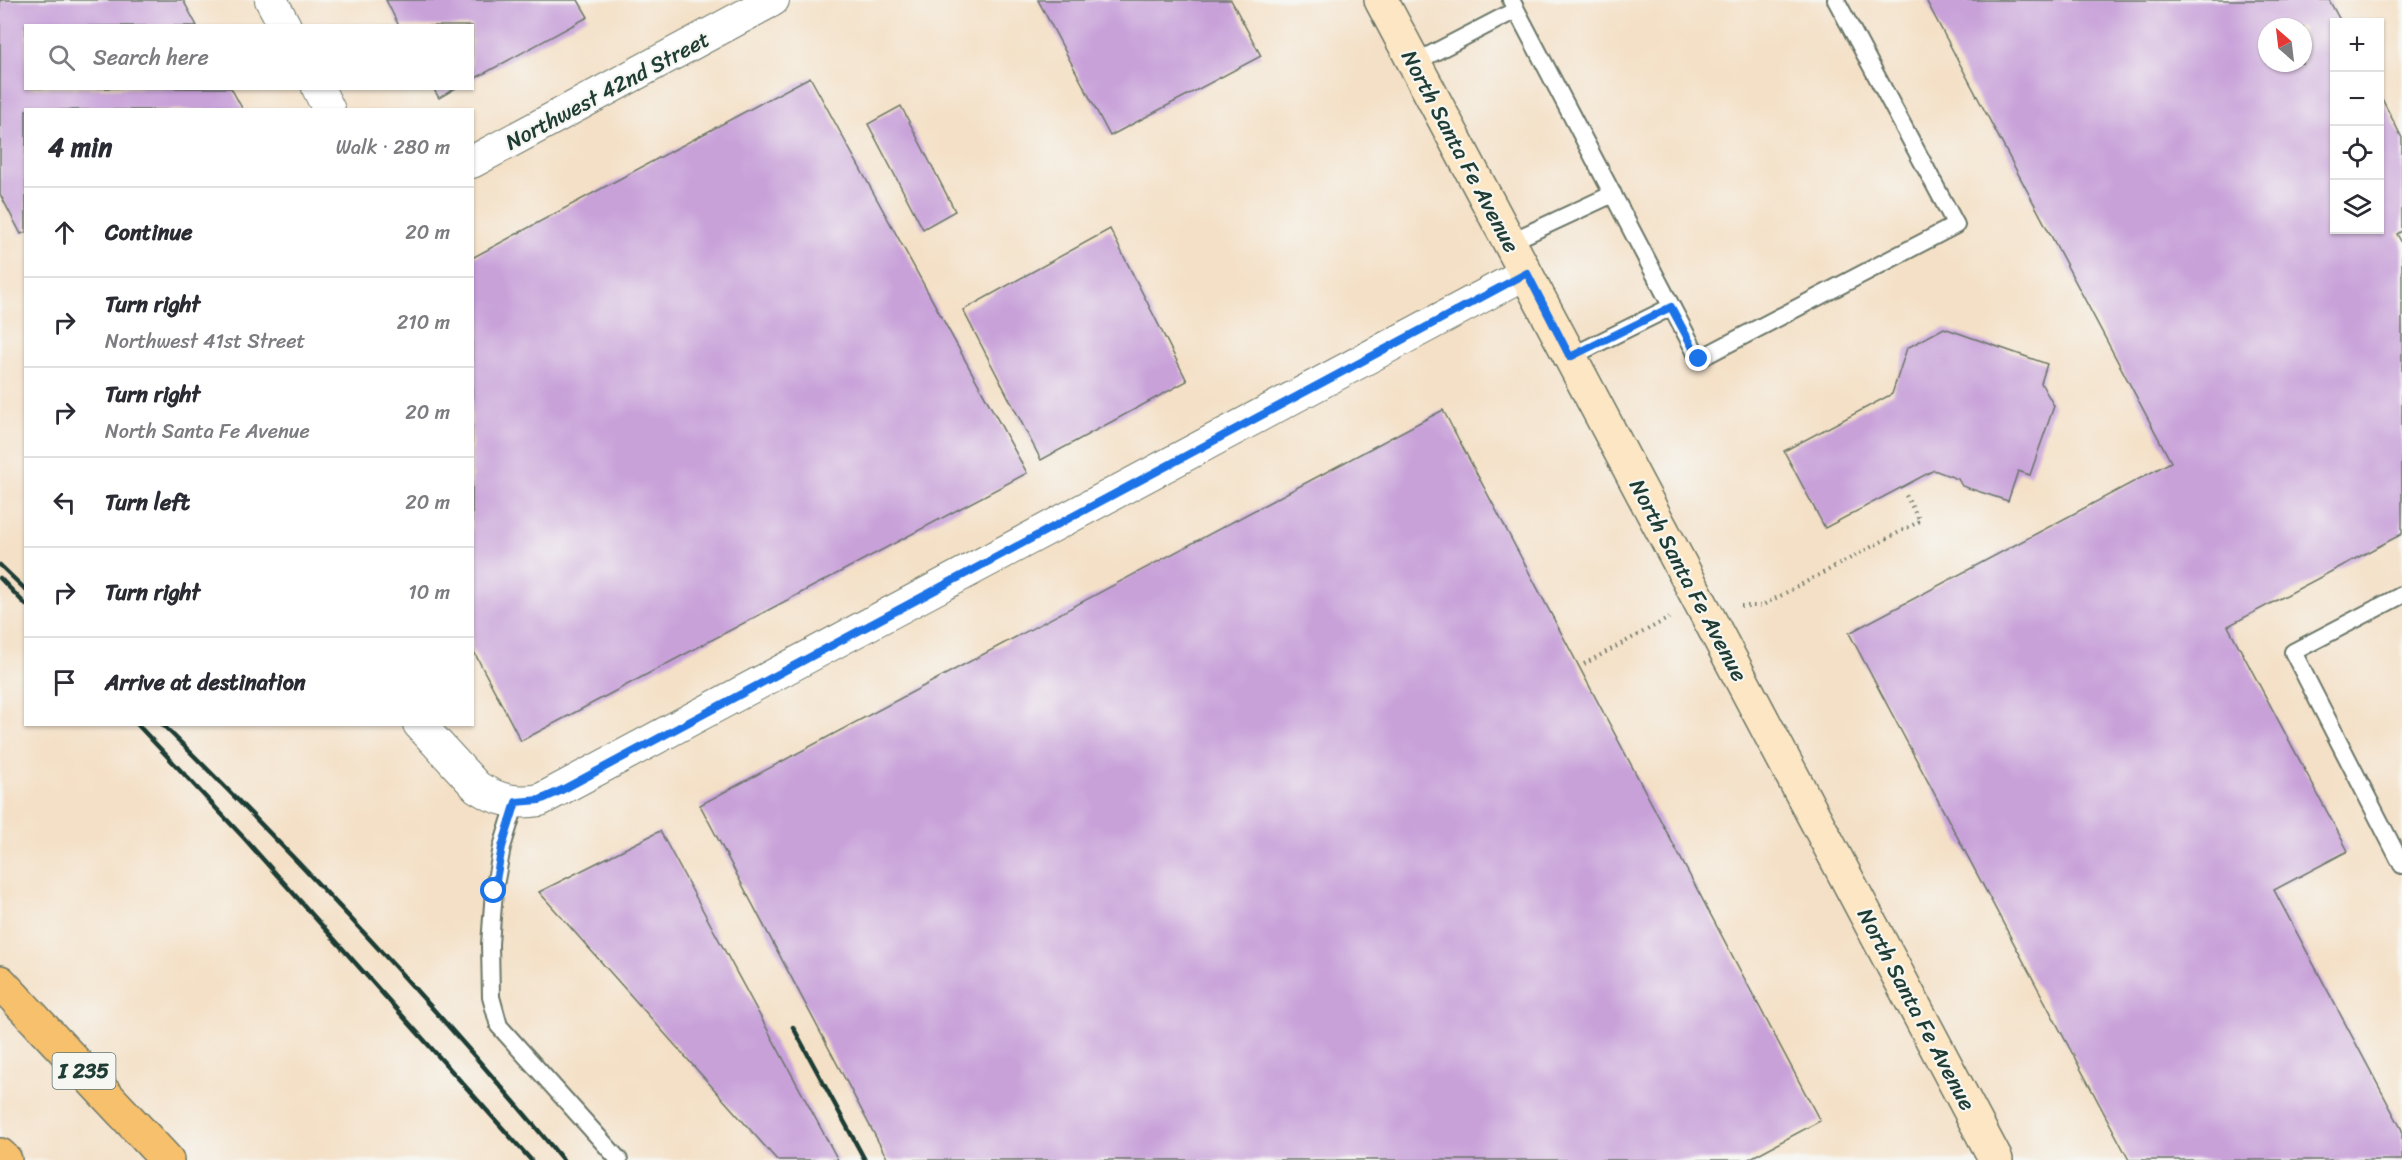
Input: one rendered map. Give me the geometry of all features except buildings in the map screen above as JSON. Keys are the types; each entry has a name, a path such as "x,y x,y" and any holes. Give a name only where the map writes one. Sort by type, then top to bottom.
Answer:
{"highway":[{"name":"I 235","path":"0,982 167,1160"},
{"path":"0,1155 5,1160"}],"main road":[{"name":"North Santa Fe Avenue","path":"1381,0 1996,1160"}],"street":[{"path":"271,0 284,24"},
{"name":"Northwest 42nd Street","path":"474,161 759,3"},
{"path":"319,90 328,108"},
{"path":"421,726 477,787 501,800 516,802 540,800 1527,273"}],"lane":[{"path":"1414,63 1513,5 1699,359 1956,225 1836,0"},
{"path":"1510,242 1613,194"},
{"path":"1570,357 1671,307"},
{"path":"2402,595 2293,652 2402,865"},
{"path":"516,802 502,847 494,891 490,944 491,997 499,1026 619,1160"}],"path":[{"path":"1584,664 1666,619 1705,609 1761,606 1920,521 1904,492"}],"railway":[{"path":"0,565 24,588"},
{"path":"0,578 24,603"},
{"path":"139,726 244,838 531,1160"},
{"path":"164,726 368,937 467,1047 563,1160"},
{"path":"793,1027 865,1160"}],"route":[{"path":"494,891 502,847 516,802 540,800 560,791 1527,273 1570,357 1671,307 1699,359"}]}
